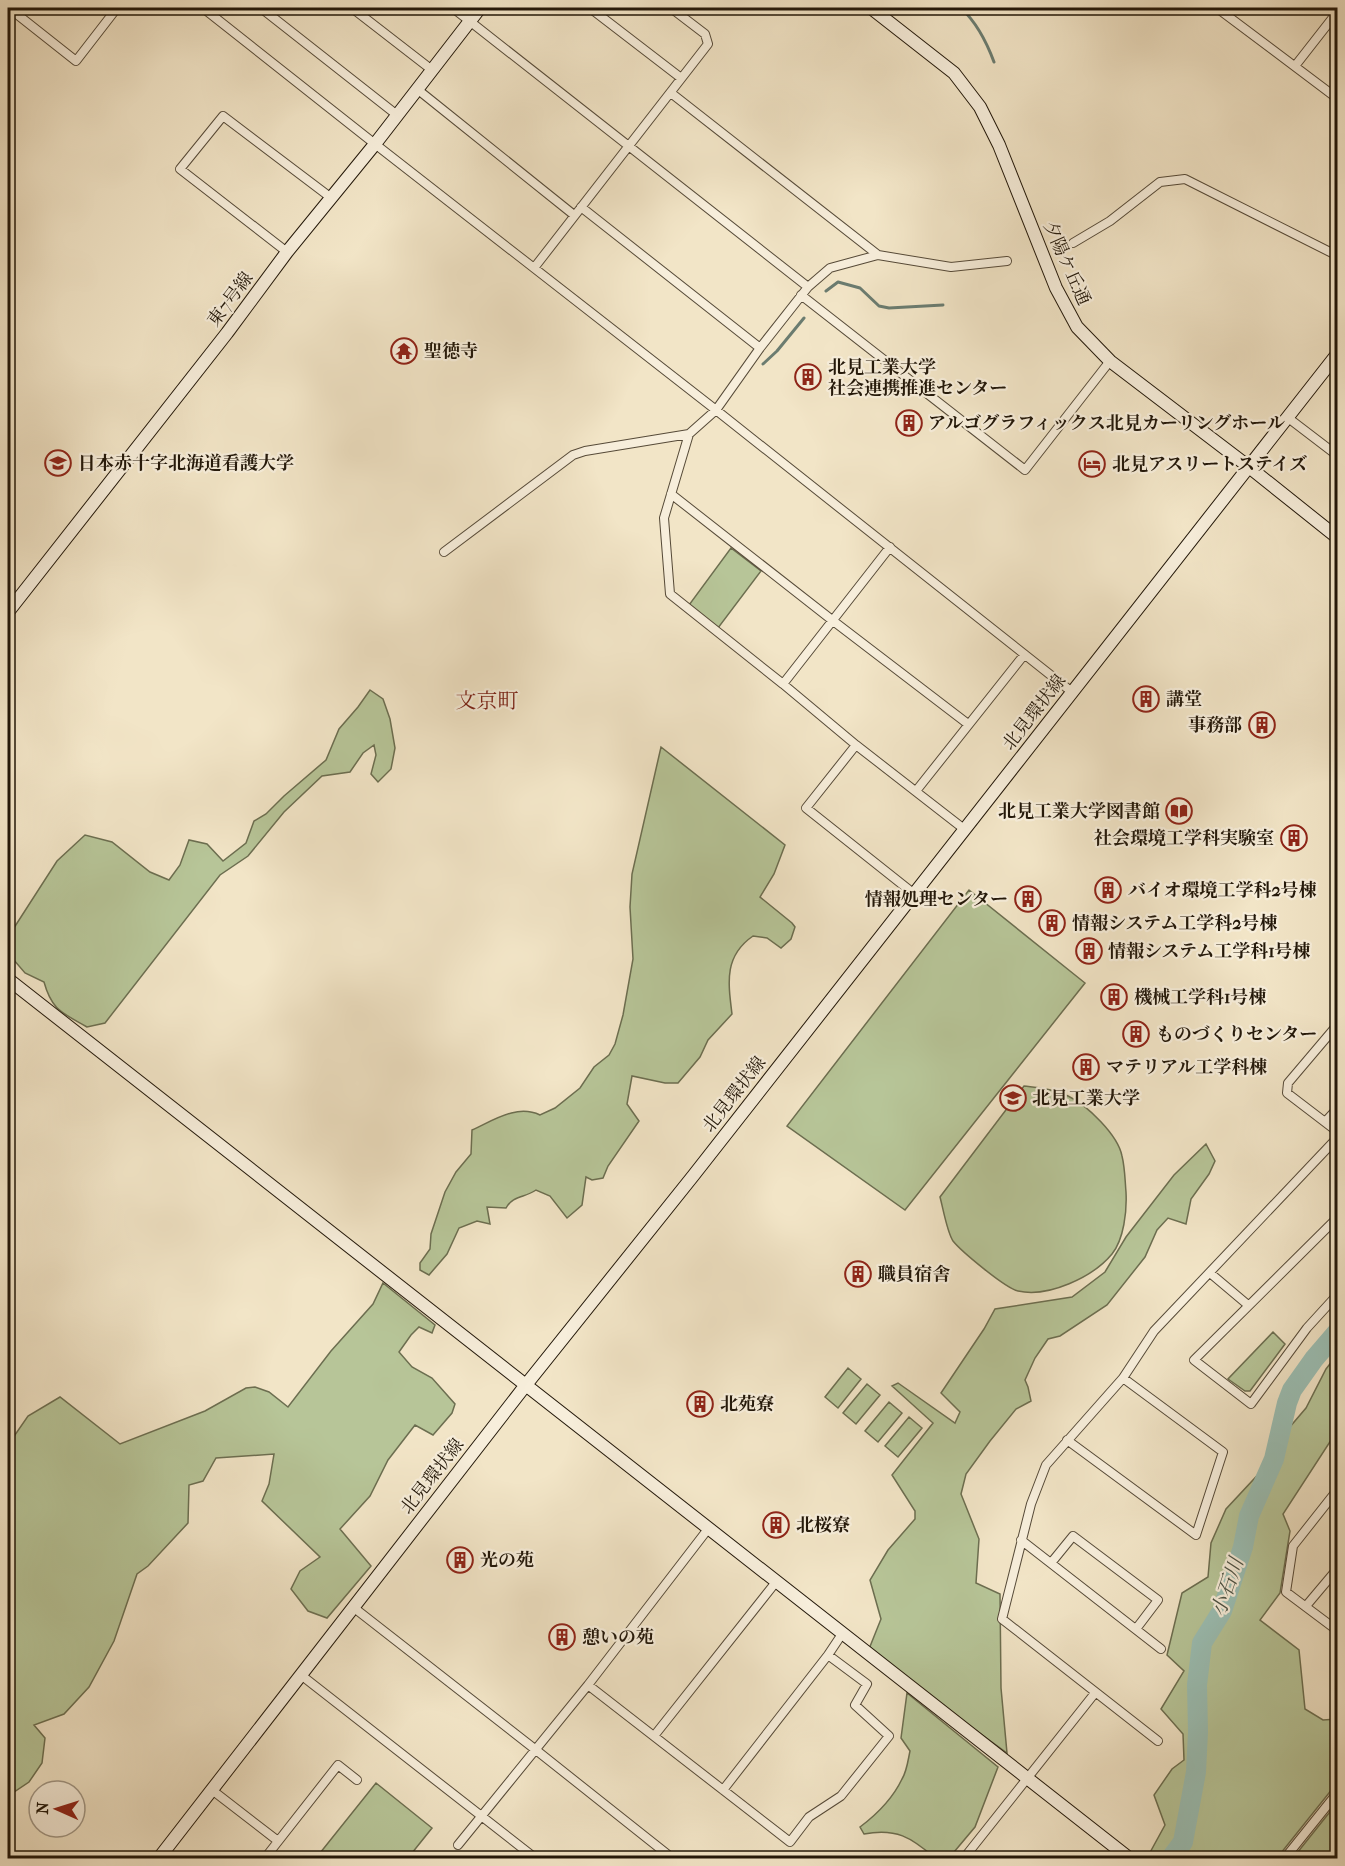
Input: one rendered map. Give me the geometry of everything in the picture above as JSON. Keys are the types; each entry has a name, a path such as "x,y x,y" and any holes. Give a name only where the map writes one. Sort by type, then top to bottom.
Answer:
{"street":[{"path":"9,8 76,61 117,8"},
{"path":"203,8 215,11 375,144 1072,692"},
{"path":"261,8 397,115"},
{"path":"352,8 432,70"},
{"path":"453,8 808,287"},
{"name":"東7号線","path":"8,612 227,333 287,252 375,144 480,8"},
{"path":"590,8 681,78"},
{"path":"534,268 708,44 705,34 671,8"},
{"name":"夕陽ケ丘通","path":"871,8 954,73 980,107 999,145 1056,288 1077,327 1110,362 1249,467 1338,538"},
{"path":"1218,8 1338,99"},
{"path":"1295,66 1338,11"},
{"path":"417,89 574,215"},
{"path":"671,93 878,255"},
{"path":"287,252 180,170 224,116 330,198"},
{"path":"1073,243 1110,221 1160,182 1185,179 1338,256"},
{"path":"581,207 760,348"},
{"path":"964,829 856,745 670,594 664,518 689,434 716,410 801,295 831,268 878,255 951,267 1007,261"},
{"path":"801,295 1025,470 1110,362"},
{"name":"北見環状線","path":"159,1858 525,1386 693,1176 1338,353"},
{"path":"1287,417 1338,456"},
{"path":"444,552 573,455 689,434"},
{"path":"671,494 832,621 968,724"},
{"path":"783,684 890,547"},
{"path":"916,790 1024,655"},
{"path":"856,745 806,808 913,893"},
{"path":"8,979 1129,1858"},
{"path":"1338,1024 1288,1083 1287,1094 1338,1132"},
{"path":"1325,1122 1338,1107"},
{"path":"1158,1741 1002,1619 1030,1504 1046,1465 1123,1378 1154,1331 1216,1279 1338,1137"},
{"path":"1338,1216 1194,1360 1251,1404 1307,1328 1338,1294"},
{"path":"1216,1279 1248,1305"},
{"path":"1067,1440 1197,1535 1223,1452 1123,1378"},
{"path":"1338,1489 1293,1546 1286,1592 1338,1631"},
{"path":"458,1845 588,1685 708,1529"},
{"path":"1052,1563 1073,1536 1158,1600 1136,1629"},
{"path":"1021,1540 1161,1649"},
{"path":"1306,1606 1338,1568"},
{"path":"654,1736 776,1582"},
{"path":"353,1607 672,1858"},
{"path":"723,1790 842,1634"},
{"path":"588,1685 790,1842 809,1817 841,1796 889,1736 855,1705 867,1684 828,1655"},
{"path":"301,1675 535,1858"},
{"path":"964,1858 1095,1693"},
{"path":"265,1858 338,1765 357,1780"},
{"path":"212,1790 279,1841"},
{"path":"1285,1858 1338,1792"}],"green space":[{"path":"731,548 761,571 718,628 689,605"},
{"path":"370,690 383,699 390,719 395,748 391,769 378,782 371,774 376,755 374,745 363,753 350,772 322,776 284,812 248,856 220,875 105,1023 87,1027 65,1014 51,999 44,982 25,973 13,959 10,934 57,861 85,835 112,842 150,872 169,880 180,865 189,840 207,844 223,861 246,843 254,821 266,814 326,760 339,729"},
{"path":"661,747 785,845 774,874 760,897 795,927 791,939 781,948 767,938 753,936 737,952 730,970 729,981 732,1014 708,1040 700,1057 678,1083 665,1083 632,1076 627,1104 639,1121 608,1166 603,1178 592,1180 586,1177 582,1205 567,1218 550,1196 536,1190 512,1201 506,1208 487,1207 490,1224 477,1221 459,1228 447,1254 429,1275 420,1270 420,1263 430,1249 431,1234 445,1192 456,1172 471,1154 472,1130 514,1112 523,1111 540,1115 555,1108 580,1088 594,1067 609,1055 615,1044 623,1015 633,959 630,907 632,874"},
{"path":"969,890 1085,983 905,1210 787,1126"},
{"path":"1024,1086 1052,1090 1068,1096 1084,1106 1101,1122 1115,1139 1122,1156 1126,1192 1124,1224 1112,1254 1082,1278 1056,1288 1030,1292 1018,1291 1003,1283 953,1241 940,1197"},
{"path":"1206,1144 1215,1161 1209,1174 1191,1199 1186,1224 1168,1218 1157,1230 1145,1257 1107,1305 1060,1336 1048,1339 1035,1358 1025,1380 1031,1401 1016,1409 966,1474 961,1494 979,1539 976,1583 1000,1594 1001,1688 1007,1753 908,1681 869,1649 881,1619 870,1580 888,1550 915,1519 915,1511 892,1475 933,1423 892,1386 898,1383 955,1423 960,1412 941,1393 995,1309 1072,1297 1105,1272 1126,1237 1174,1175"},
{"path":"383,1283 435,1325 432,1333 419,1327 399,1352 412,1367 432,1378 455,1404 452,1413 433,1435 415,1425 388,1460 370,1496 340,1529 371,1566 327,1618 308,1611 291,1589 300,1571 320,1557 262,1501 269,1484 274,1454 216,1458 203,1481 189,1485 188,1523 148,1566 137,1574 114,1641 89,1687 64,1714 34,1725 45,1738 42,1763 31,1779 27,1779 27,1783 8,1796 8,1445 28,1416 60,1397 120,1444 205,1411 246,1388 255,1387 269,1392 288,1407 331,1351 373,1304"},
{"path":"1273,1332 1285,1344 1250,1391 1245,1391 1228,1379"},
{"path":"1337,1355 1337,1431 1283,1514 1290,1531 1280,1593 1260,1620 1299,1650 1305,1709 1323,1720 1337,1719 1337,1783 1277,1858 1147,1858 1165,1825 1154,1795 1172,1769 1184,1760 1183,1734 1161,1709 1184,1671 1167,1655 1182,1593 1208,1577 1211,1543 1226,1509 1266,1466 1283,1435 1306,1408 1326,1369"},
{"path":"848,1368 861,1379 838,1408 825,1397"},
{"path":"867,1384 880,1395 856,1424 843,1413"},
{"path":"889,1402 902,1413 878,1442 865,1431"},
{"path":"909,1417 922,1428 898,1457 885,1446"},
{"path":"907,1693 998,1767 975,1827 949,1858 935,1858 903,1836 885,1832 864,1834 860,1827 889,1799 905,1773 910,1751 901,1738"},
{"path":"376,1783 432,1828 408,1858 316,1858"},
{"path":"1337,1803 1337,1858 1293,1858"}],"waterway":[{"name":"小石川","path":"961,8 980,33 994,62"},
{"path":"826,291 838,282 860,288 879,306 889,308 943,305"},
{"path":"763,364 777,351 804,318"},
{"name":"小石川","path":"1171,1858 1183,1842 1196,1772 1197,1685 1202,1643 1222,1611 1243,1547 1249,1516 1274,1459 1292,1390 1338,1331"}],"place":[{"name":"聖徳寺","path":"404,351"},
{"name":"北見工業大学 社会連携推進センター","path":"808,377"},
{"name":"アルゴグラフィックス北見カーリングホール","path":"909,423"},
{"name":"日本赤十字北海道看護大学","path":"58,463"},
{"name":"北見アスリートステイズ","path":"1092,464"},
{"name":"講堂","path":"1146,699"},
{"name":"事務部","path":"1262,725"},
{"name":"北見工業大学図書館","path":"1179,811"},
{"name":"社会環境工学科実験室","path":"1294,838"},
{"name":"バイオ環境工学科2号棟","path":"1108,890"},
{"name":"情報処理センター","path":"1028,899"},
{"name":"情報システム工学科2号棟","path":"1052,923"},
{"name":"情報システム工学科1号棟","path":"1089,951"},
{"name":"機械工学科1号棟","path":"1114,997"},
{"name":"ものづくりセンター","path":"1136,1034"},
{"name":"マテリアル工学科棟","path":"1086,1067"},
{"name":"北見工業大学","path":"1013,1098"},
{"name":"職員宿舎","path":"858,1274"},
{"name":"北苑寮","path":"700,1404"},
{"name":"北桜寮","path":"776,1525"},
{"name":"光の苑","path":"460,1560"},
{"name":"憩いの苑","path":"562,1637"}],"district":[{"name":"文京町","path":"487,701"}]}
